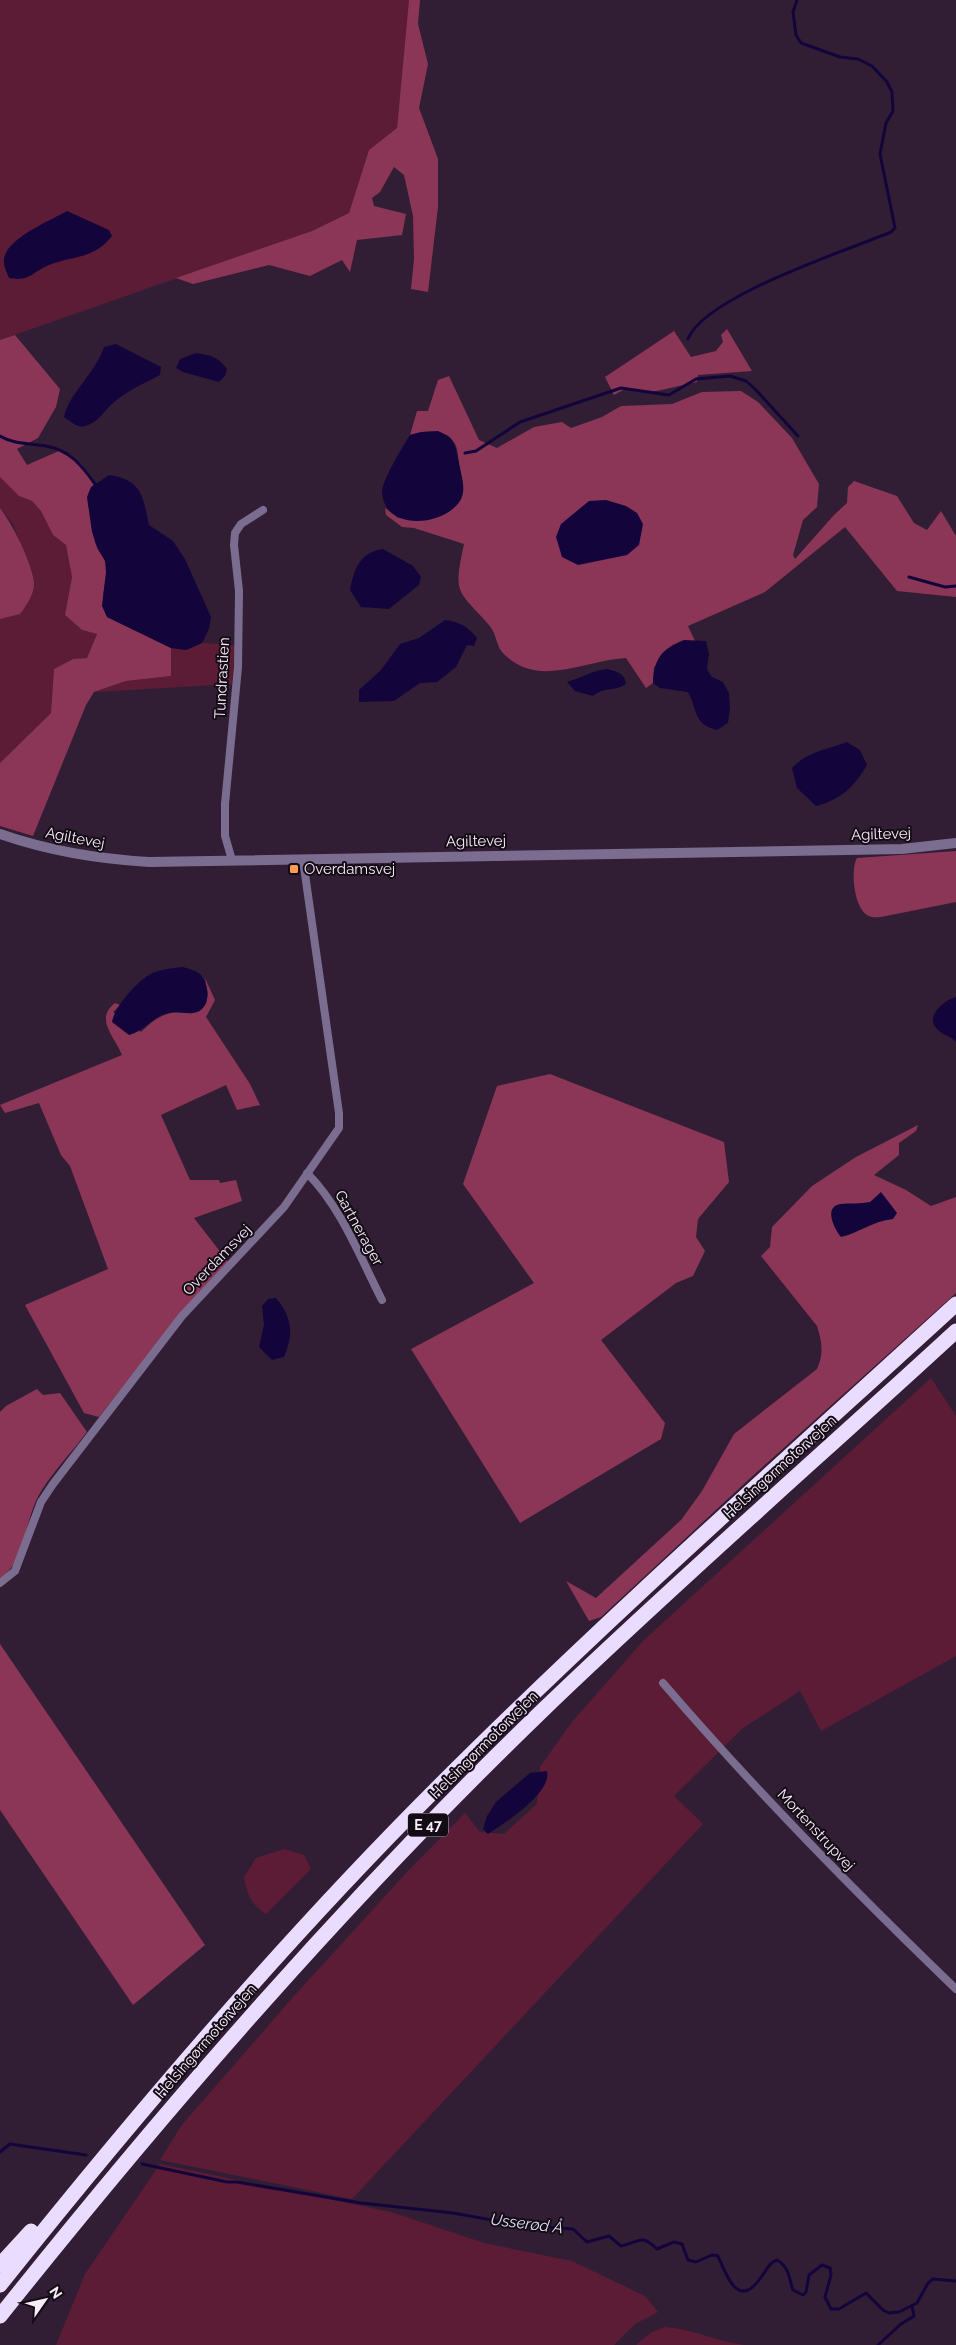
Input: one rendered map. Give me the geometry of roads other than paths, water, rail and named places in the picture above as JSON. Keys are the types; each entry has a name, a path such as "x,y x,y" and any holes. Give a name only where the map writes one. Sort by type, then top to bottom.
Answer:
{"highway":[{"name":"Helsingørmotorvejen","path":"0,2285 150,2102 289,1945 441,1784 542,1685 956,1304"},
{"name":"Helsingørmotorvejen","path":"0,2316 172,2105 247,2019 391,1863 544,1710 723,1542 956,1330"},
{"path":"0,2265 33,2230 103,2146 150,2102"}],"street":[{"name":"Tundrastien","path":"232,860 225,836 225,804 238,667 239,591 234,545 235,533 241,524 263,510"},
{"name":"Agiltevej","path":"0,834 30,844 101,859 149,862 893,849 956,843"},
{"name":"Overdamsvej","path":"0,1583 15,1571 41,1502 53,1484 182,1316 284,1208 307,1173 335,1137 339,1128 339,1113 303,860"},
{"name":"Gartnerager","path":"307,1173 319,1184 337,1212 382,1300"},
{"name":"Mortenstrupvej","path":"663,1683 718,1747 870,1906 956,1989"}],"waterway":[{"path":"688,339 700,323 721,307 748,291 779,276 891,232 895,228 880,154 886,123 893,111 892,92 887,82 872,66 858,59 840,57 801,43 796,35 793,12 797,0"},
{"path":"465,453 476,451 520,422 621,388 669,395 696,379 730,376 746,381 798,436"},
{"path":"0,436 17,442 46,446 62,451 75,460 95,484"},
{"path":"909,577 945,587 956,586"},
{"name":"Usserød Å","path":"0,2152 10,2144 86,2155"},
{"name":"Usserød Å","path":"142,2164 227,2182 237,2182 361,2203 453,2213 520,2225 573,2229 587,2242 609,2236 621,2246 643,2240 657,2249 674,2242 682,2244 688,2260 696,2262 712,2255 718,2256 730,2281 741,2291 754,2286 770,2265 777,2260 786,2269 793,2290 803,2295 806,2292 809,2275 822,2265 830,2268 831,2275 825,2297 831,2309 839,2309 866,2293 883,2310 889,2313 899,2312 917,2303 928,2283 933,2279 956,2281"},
{"path":"878,2345 901,2324 914,2316 912,2306"}],"place":[{"name":"Overdamsvej","path":"294,869"}]}
